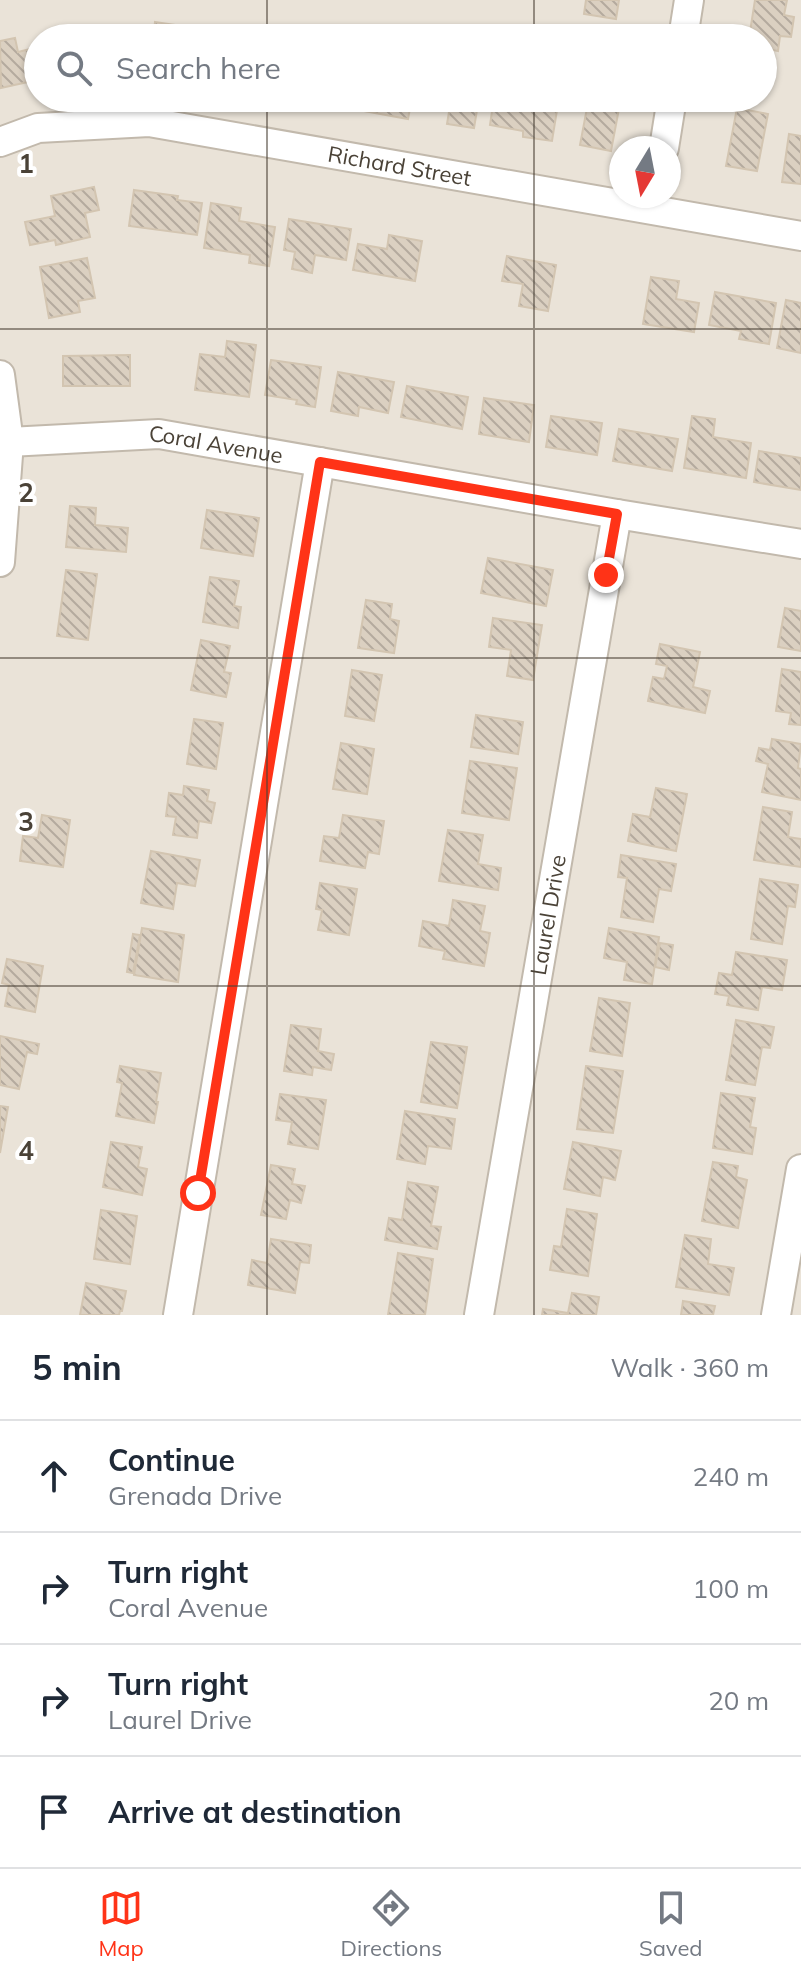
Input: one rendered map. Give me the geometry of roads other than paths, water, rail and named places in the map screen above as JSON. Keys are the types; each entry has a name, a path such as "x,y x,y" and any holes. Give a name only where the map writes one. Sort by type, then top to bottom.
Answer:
{"street":[{"path":"685,24 689,0"},
{"path":"666,136 670,112"},
{"name":"Richard Street","path":"0,142 38,128 149,122 609,196"},
{"name":"Richard Street","path":"676,208 801,236"},
{"path":"0,375 9,442 0,562"},
{"name":"Coral Avenue","path":"9,442 159,434 801,544"},
{"path":"178,1315 320,462"},
{"name":"Laurel Drive","path":"479,1315 617,514"},
{"path":"776,1315 801,1169"}]}
